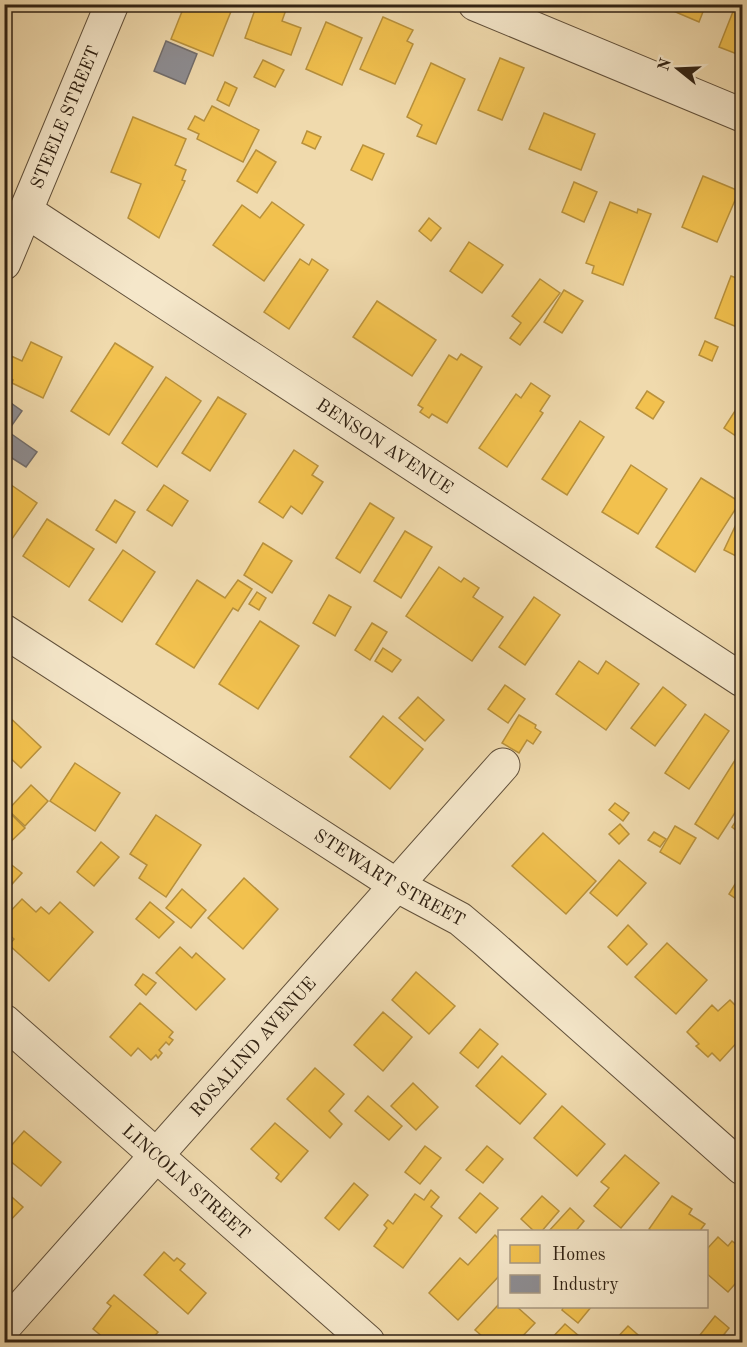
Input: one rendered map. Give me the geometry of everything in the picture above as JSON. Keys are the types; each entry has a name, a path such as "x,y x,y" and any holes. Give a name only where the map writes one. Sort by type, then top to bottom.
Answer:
{"street":[{"name":"STEELE STREET","path":"4,263 112,4"},
{"path":"475,4 742,115"},
{"name":"BENSON AVENUE","path":"26,211 742,680"},
{"name":"STEWART STREET","path":"4,631 396,885 460,919 742,1168"},
{"name":"ROSALIND AVENUE","path":"4,1327 503,765"},
{"name":"LINCOLN STREET","path":"4,1021 368,1342"}],"building: Homes":[{"path":"185,4 234,4 213,56 171,39"},
{"path":"257,4 288,4 282,21 301,28 291,55 245,38"},
{"path":"657,4 706,4 699,22"},
{"path":"736,4 742,4 742,56 719,47"},
{"path":"383,17 413,30 407,41 413,44 395,84 360,69"},
{"path":"326,22 362,38 342,85 306,69"},
{"path":"500,58 524,68 502,120 478,110"},
{"path":"263,60 284,70 275,87 254,77"},
{"path":"431,63 465,79 436,144 417,136 422,125 407,117"},
{"path":"225,82 237,88 229,106 217,100"},
{"path":"212,106 259,130 243,162 197,139 199,134 188,129 195,116 204,121"},
{"path":"544,113 595,134 581,170 529,149"},
{"path":"133,117 186,139 175,165 186,170 182,180 185,181 159,238 128,218 141,184 111,172"},
{"path":"307,131 321,137 315,149 302,143"},
{"path":"363,145 384,154 372,180 351,170"},
{"path":"256,150 276,162 257,193 237,181"},
{"path":"703,176 739,191 717,242 682,227"},
{"path":"574,182 597,192 584,222 562,212"},
{"path":"272,202 304,225 264,281 213,245 242,205 260,218"},
{"path":"610,202 637,213 638,209 651,214 623,285 592,273 594,266 586,263"},
{"path":"429,218 441,228 431,241 419,231"},
{"path":"469,242 503,265 482,293 450,271"},
{"path":"300,259 309,265 312,259 328,270 289,329 264,312"},
{"path":"731,276 742,280 742,315 737,327 715,318"},
{"path":"540,279 560,293 520,345 510,338 521,323 512,316"},
{"path":"564,290 583,301 562,333 544,322"},
{"path":"377,301 436,340 412,376 353,337"},
{"path":"705,341 718,347 712,361 699,355"},
{"path":"31,342 62,357 43,398 12,383 13,380 4,376 4,364 9,355 22,361"},
{"path":"115,343 153,367 109,435 71,411"},
{"path":"461,354 482,367 447,423 432,414 429,418 420,412 423,408 418,405 449,355 457,360"},
{"path":"166,377 201,401 157,467 122,443"},
{"path":"531,383 550,396 540,411 543,413 507,467 479,448 516,394 521,398"},
{"path":"647,391 664,402 653,419 636,408"},
{"path":"218,397 246,414 210,471 182,453"},
{"path":"742,400 742,440 724,428"},
{"path":"580,421 604,437 567,495 542,479"},
{"path":"294,450 318,466 312,475 323,482 302,514 291,506 283,518 259,502"},
{"path":"631,465 667,489 638,534 602,512"},
{"path":"701,478 740,502 695,572 656,547"},
{"path":"4,480 37,503 7,546 4,544"},
{"path":"164,485 188,501 172,526 147,510"},
{"path":"115,500 135,512 116,543 96,530"},
{"path":"370,503 394,518 360,573 336,558"},
{"path":"739,518 742,520 742,559 724,550"},
{"path":"47,519 94,549 69,587 23,556"},
{"path":"405,531 432,547 401,598 374,581"},
{"path":"263,543 292,561 272,593 244,575"},
{"path":"123,550 155,572 122,622 89,600"},
{"path":"439,567 461,582 464,578 479,588 473,597 503,617 472,661 406,616"},
{"path":"197,580 225,598 238,580 252,589 238,611 233,608 194,668 156,644"},
{"path":"257,592 266,598 259,610 249,604"},
{"path":"329,595 351,607 335,636 313,623"},
{"path":"534,597 560,615 525,665 499,647"},
{"path":"260,621 299,646 258,709 219,684"},
{"path":"372,623 387,632 370,660 355,650"},
{"path":"383,648 401,660 392,672 375,661"},
{"path":"579,661 598,674 606,661 639,684 606,730 556,694"},
{"path":"505,685 525,699 508,723 488,709"},
{"path":"663,687 686,705 655,746 631,728"},
{"path":"418,697 444,720 425,741 399,718"},
{"path":"4,712 41,747 21,768 4,752"},
{"path":"705,714 729,731 689,789 665,773"},
{"path":"519,715 536,725 535,728 541,732 533,744 527,740 519,753 502,743"},
{"path":"383,716 423,749 390,789 350,757"},
{"path":"742,749 742,802 718,839 695,824"},
{"path":"75,763 120,793 95,831 50,801"},
{"path":"31,785 48,801 25,826 8,810"},
{"path":"615,803 629,813 623,821 609,810"},
{"path":"742,811 742,835 732,827"},
{"path":"9,812 25,828 4,848 4,817"},
{"path":"156,815 201,845 166,897 139,878 147,865 130,854"},
{"path":"620,824 629,834 619,844 609,834"},
{"path":"675,826 696,838 680,864 660,852"},
{"path":"654,832 666,839 660,847 648,840"},
{"path":"543,833 596,881 566,914 512,866"},
{"path":"101,842 119,857 94,886 77,872"},
{"path":"4,859 22,873 4,893"},
{"path":"619,860 646,883 617,916 590,893"},
{"path":"742,873 742,903 729,894"},
{"path":"244,878 278,909 243,949 208,918"},
{"path":"182,889 206,910 191,928 166,908"},
{"path":"22,899 36,912 41,907 49,914 60,902 93,932 49,981 9,945 14,939 4,930 4,918"},
{"path":"150,902 174,922 159,938 136,919"},
{"path":"628,925 647,944 627,965 608,947"},
{"path":"667,943 707,980 676,1014 635,977"},
{"path":"180,947 192,958 196,953 225,979 196,1010 156,973"},
{"path":"416,972 455,1006 429,1034 392,1000"},
{"path":"143,974 156,983 146,995 135,985"},
{"path":"730,1000 742,1012 742,1018 737,1024 742,1029 742,1037 720,1061 712,1053 708,1057 696,1046 699,1044 687,1032 712,1005 718,1011"},
{"path":"140,1003 173,1032 169,1037 173,1040 169,1045 166,1042 159,1050 162,1053 158,1058 156,1055 151,1060 138,1048 131,1056 110,1037"},
{"path":"383,1012 412,1037 383,1071 354,1045"},
{"path":"480,1029 498,1044 478,1068 460,1053"},
{"path":"502,1056 546,1094 520,1124 476,1086"},
{"path":"315,1068 344,1094 329,1111 342,1124 330,1138 287,1099"},
{"path":"413,1083 438,1107 416,1130 391,1106"},
{"path":"368,1096 402,1126 389,1140 355,1111"},
{"path":"562,1106 605,1144 577,1176 534,1138"},
{"path":"275,1123 308,1151 281,1182 276,1178 279,1174 251,1149"},
{"path":"24,1131 61,1162 41,1186 4,1156"},
{"path":"425,1146 441,1158 420,1184 405,1172"},
{"path":"487,1146 503,1159 483,1183 466,1170"},
{"path":"625,1155 659,1183 621,1228 594,1206 609,1188 601,1182"},
{"path":"354,1183 368,1195 339,1230 325,1218"},
{"path":"4,1190 23,1207 4,1227"},
{"path":"431,1190 439,1197 431,1207 442,1216 403,1268 374,1246 387,1228 384,1225 388,1220 393,1224 415,1194 424,1200"},
{"path":"480,1193 498,1208 476,1233 459,1218"},
{"path":"542,1196 559,1211 543,1230 533,1230 521,1219"},
{"path":"672,1196 692,1209 689,1214 705,1224 700,1230 649,1229"},
{"path":"570,1208 584,1221 577,1230 550,1230"},
{"path":"495,1235 498,1238 498,1277 458,1320 429,1293 460,1258 468,1265"},
{"path":"718,1237 728,1246 732,1241 742,1249 738,1254 742,1258 742,1276 728,1292 708,1275 708,1248"},
{"path":"164,1252 174,1261 177,1258 185,1264 180,1270 206,1293 188,1314 144,1275"},
{"path":"114,1295 158,1332 151,1340 154,1342 109,1342 93,1329 111,1306 107,1303"},
{"path":"498,1305 498,1308 518,1308 535,1323 517,1342 489,1342 475,1330"},
{"path":"563,1308 590,1308 578,1323 562,1310"},
{"path":"715,1316 729,1328 718,1342 696,1340"},
{"path":"565,1324 586,1342 548,1342"},
{"path":"628,1326 645,1341 613,1342"}],"building: Industry":[{"path":"166,41 197,54 185,84 154,71"},
{"path":"4,398 22,411 10,428 4,424"},
{"path":"10,433 37,452 26,467 4,453 4,441"}]}
